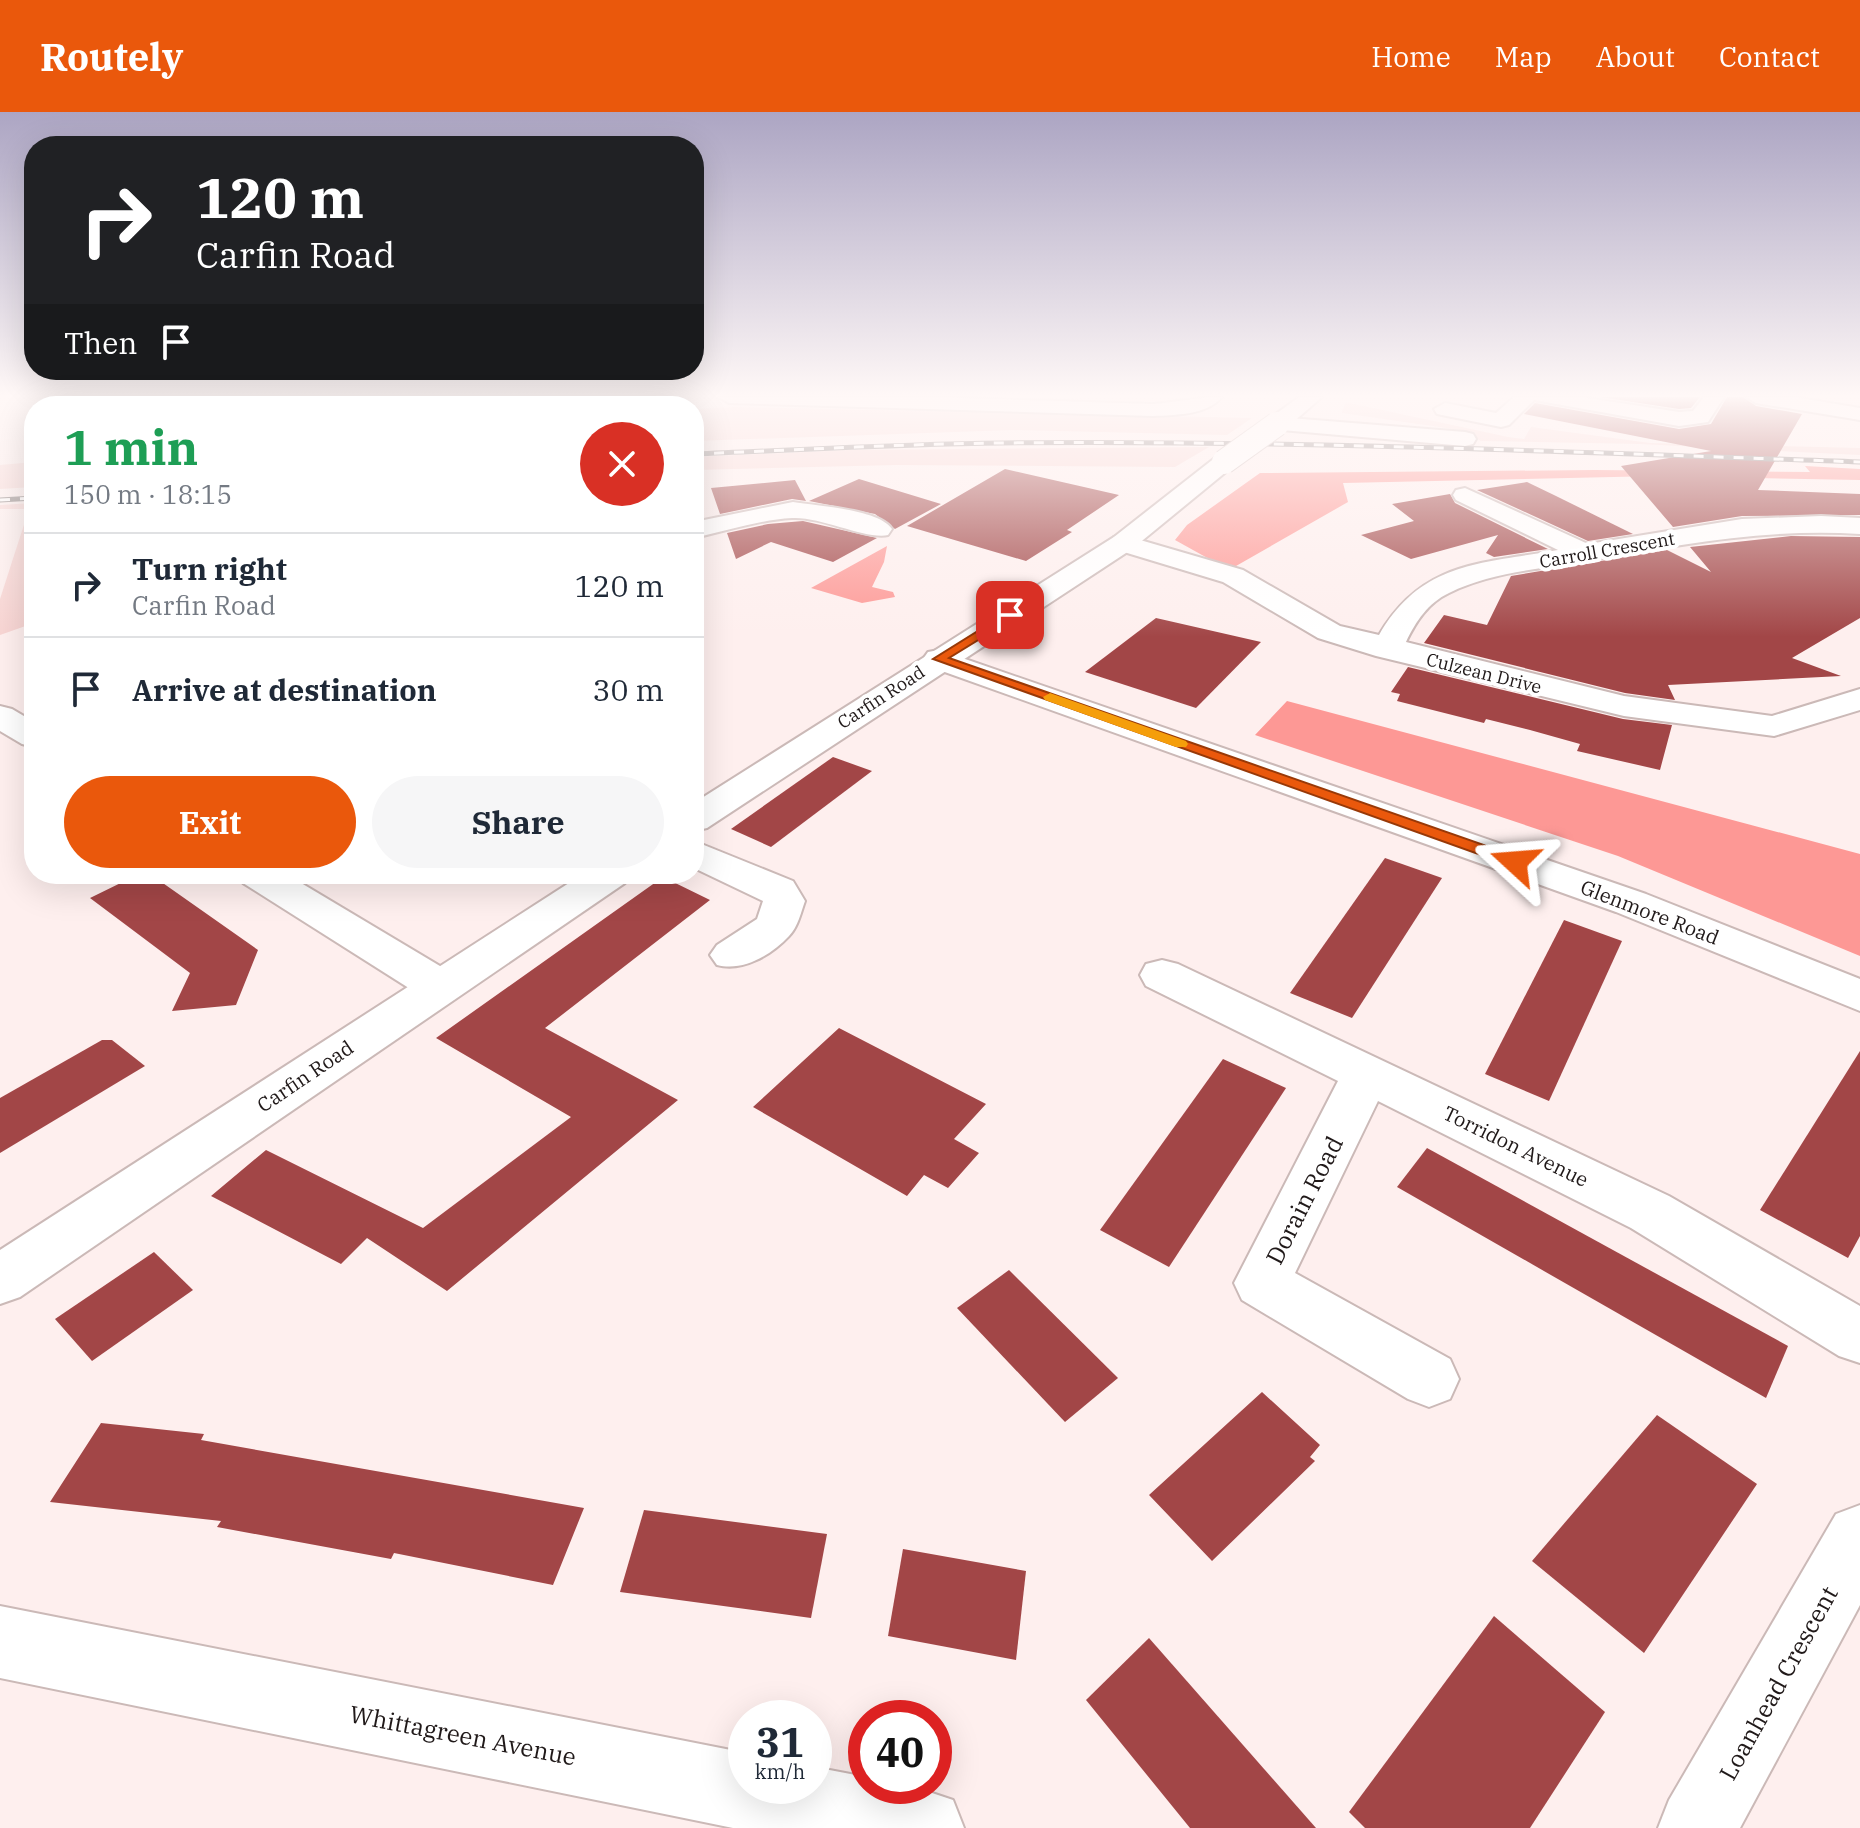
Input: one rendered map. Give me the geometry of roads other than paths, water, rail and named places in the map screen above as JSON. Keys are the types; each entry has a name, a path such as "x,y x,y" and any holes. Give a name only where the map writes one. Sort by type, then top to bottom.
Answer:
{"street":[{"name":"Carfin Road","path":"704,813 1123,543 1205,477"},
{"path":"1465,495 1586,553"},
{"path":"704,528 793,510 848,518 879,529"},
{"name":"Carroll Crescent","path":"1387,649 1394,632 1424,595 1469,576 1737,528 1773,525 1860,526"},
{"name":"Culzean Drive","path":"1123,543 1233,576 1329,632 1624,706 1774,726 1860,699"},
{"name":"Glenmore Road","path":"939,659 1631,903 1860,996"},
{"path":"0,716 24,731"},
{"path":"704,857 779,890 784,901 775,926 732,955"},
{"path":"273,884 439,986"},
{"name":"Carfin Road","path":"0,1280 596,884"},
{"name":"Torridon Avenue","path":"1162,975 1650,1212 1860,1337"},
{"name":"Dorain Road","path":"1367,1073 1262,1283 1429,1379"},
{"name":"Loanhead Crescent","path":"1697,1828 1860,1538"},
{"name":"Whittagreen Avenue","path":"0,1642 925,1828"}],"railway":[{"path":"0,500 24,499"}]}
